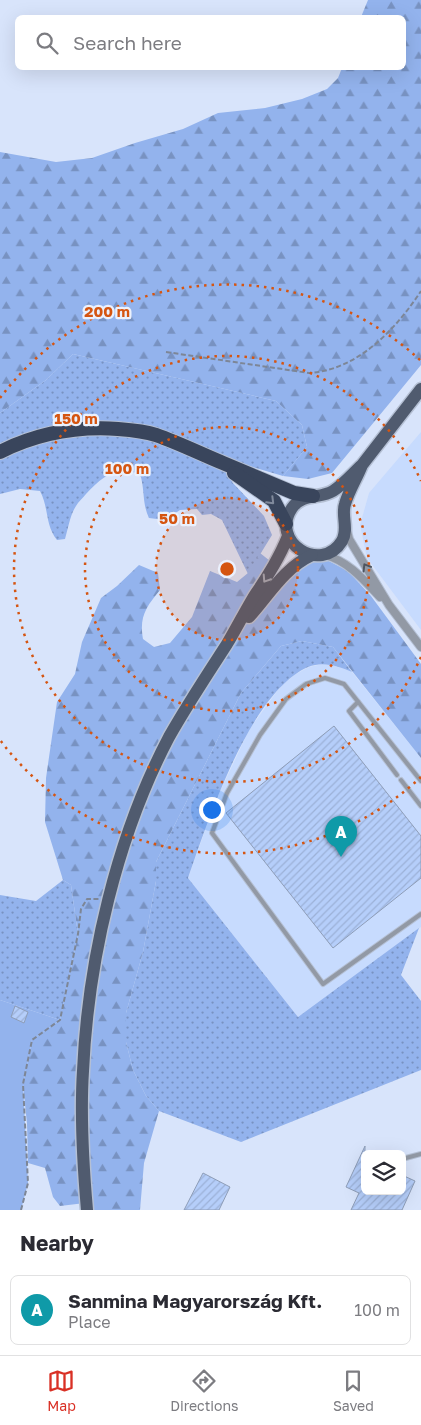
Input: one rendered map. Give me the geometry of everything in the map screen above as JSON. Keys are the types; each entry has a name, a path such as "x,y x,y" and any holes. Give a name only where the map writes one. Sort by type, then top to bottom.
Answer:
{"highway":[{"path":"0,452 20,442 72,429 127,430 154,434 188,446 222,463 294,493 313,496"},
{"path":"222,463 274,502 287,530"}],"main road":[{"path":"87,1210 83,1151 83,1070 90,991 108,901 123,850 154,770 194,693 277,561 287,530 289,513 294,505 303,498 332,492 362,465 421,389"},
{"path":"227,643 285,573 299,561 332,551 339,545 344,536 344,504 362,465"},
{"path":"313,496 323,496 332,500 340,507 345,522"},
{"path":"287,530 298,549 317,555"}],"street":[{"path":"345,522 349,539 389,605 421,647"},
{"path":"317,555 332,557 353,569 389,605"}],"lane":[{"path":"421,782 344,684 325,678 306,684 286,699 260,735 227,793 212,833 323,984 421,914"},
{"path":"358,702 349,711 397,775"},
{"path":"401,780 421,806"},
{"path":"406,1159 421,1154"}],"path":[{"path":"166,352 309,373 318,372 347,362 370,347 405,315 421,291"},
{"path":"21,1210 28,1183 23,1084 32,1040 60,1020 78,934 81,909 87,899 95,898 108,901"}],"shaded area":[{"path":"421,432 421,630 367,558 360,525 369,493"},
{"path":"323,664 335,665 352,672 421,758 421,927 298,1017 188,878 216,800 249,730 280,687 294,675 309,667"}],"green space":[{"path":"368,0 421,0 421,365 332,473 308,479 283,476 307,447 302,425 276,401 73,354 46,380 0,413 0,152 56,162 92,158 183,129 218,113 265,108 302,99 327,89 338,78 341,70 406,70 406,15 362,15"},
{"path":"73,354 276,401 302,425 307,447 283,476 239,463 232,482 264,516 272,535 248,574 222,520 211,514 202,515 197,509 180,510 165,520 149,518 145,507 140,474 123,471 116,472 98,482 76,506 65,539 57,540 53,534 40,491 20,489 0,494 0,413 46,380"},
{"path":"260,553 284,572 297,562 323,558 348,571 371,596 421,664 421,758 333,647 302,641 281,646 241,693 156,862 156,881 143,952 126,1013 126,1042 133,1070 146,1096 159,1111 144,1163 140,1210 87,1210 85,1203 60,1206 53,1197 45,1168 28,1163 23,1084 32,1040 60,1020 78,934 71,885 63,880 45,822 46,778 57,702 75,674 82,642 101,598 139,565 158,573 160,590 147,607 142,624 143,639 154,647 170,643 192,617 210,571 237,582 248,573"},
{"path":"302,641 333,647 352,672 325,664 308,667 287,681 267,703 249,730 233,761 219,793 188,878 298,1017 419,928 401,975 421,1001 421,1070 241,1142 159,1111 146,1096 133,1070 126,1042 126,1013 143,952 156,881 156,862 241,693 281,646"},
{"path":"63,880 71,885 78,934 60,1020 0,1000 0,895 36,901"},
{"path":"0,1000 60,1020 32,1040 23,1084 28,1183 21,1210 0,1210"}],"building":[{"path":"334,726 421,836 421,878 333,948 226,813"},
{"path":"15,1006 28,1012 24,1023 11,1017"},
{"path":"361,1155 361,1195 406,1195 406,1177 415,1181 402,1210 351,1210 359,1193 346,1187"},
{"path":"203,1173 230,1187 219,1210 184,1210"}],"place":[{"name":"Sanmina Magyarország Kft.","path":"341,857"}]}
